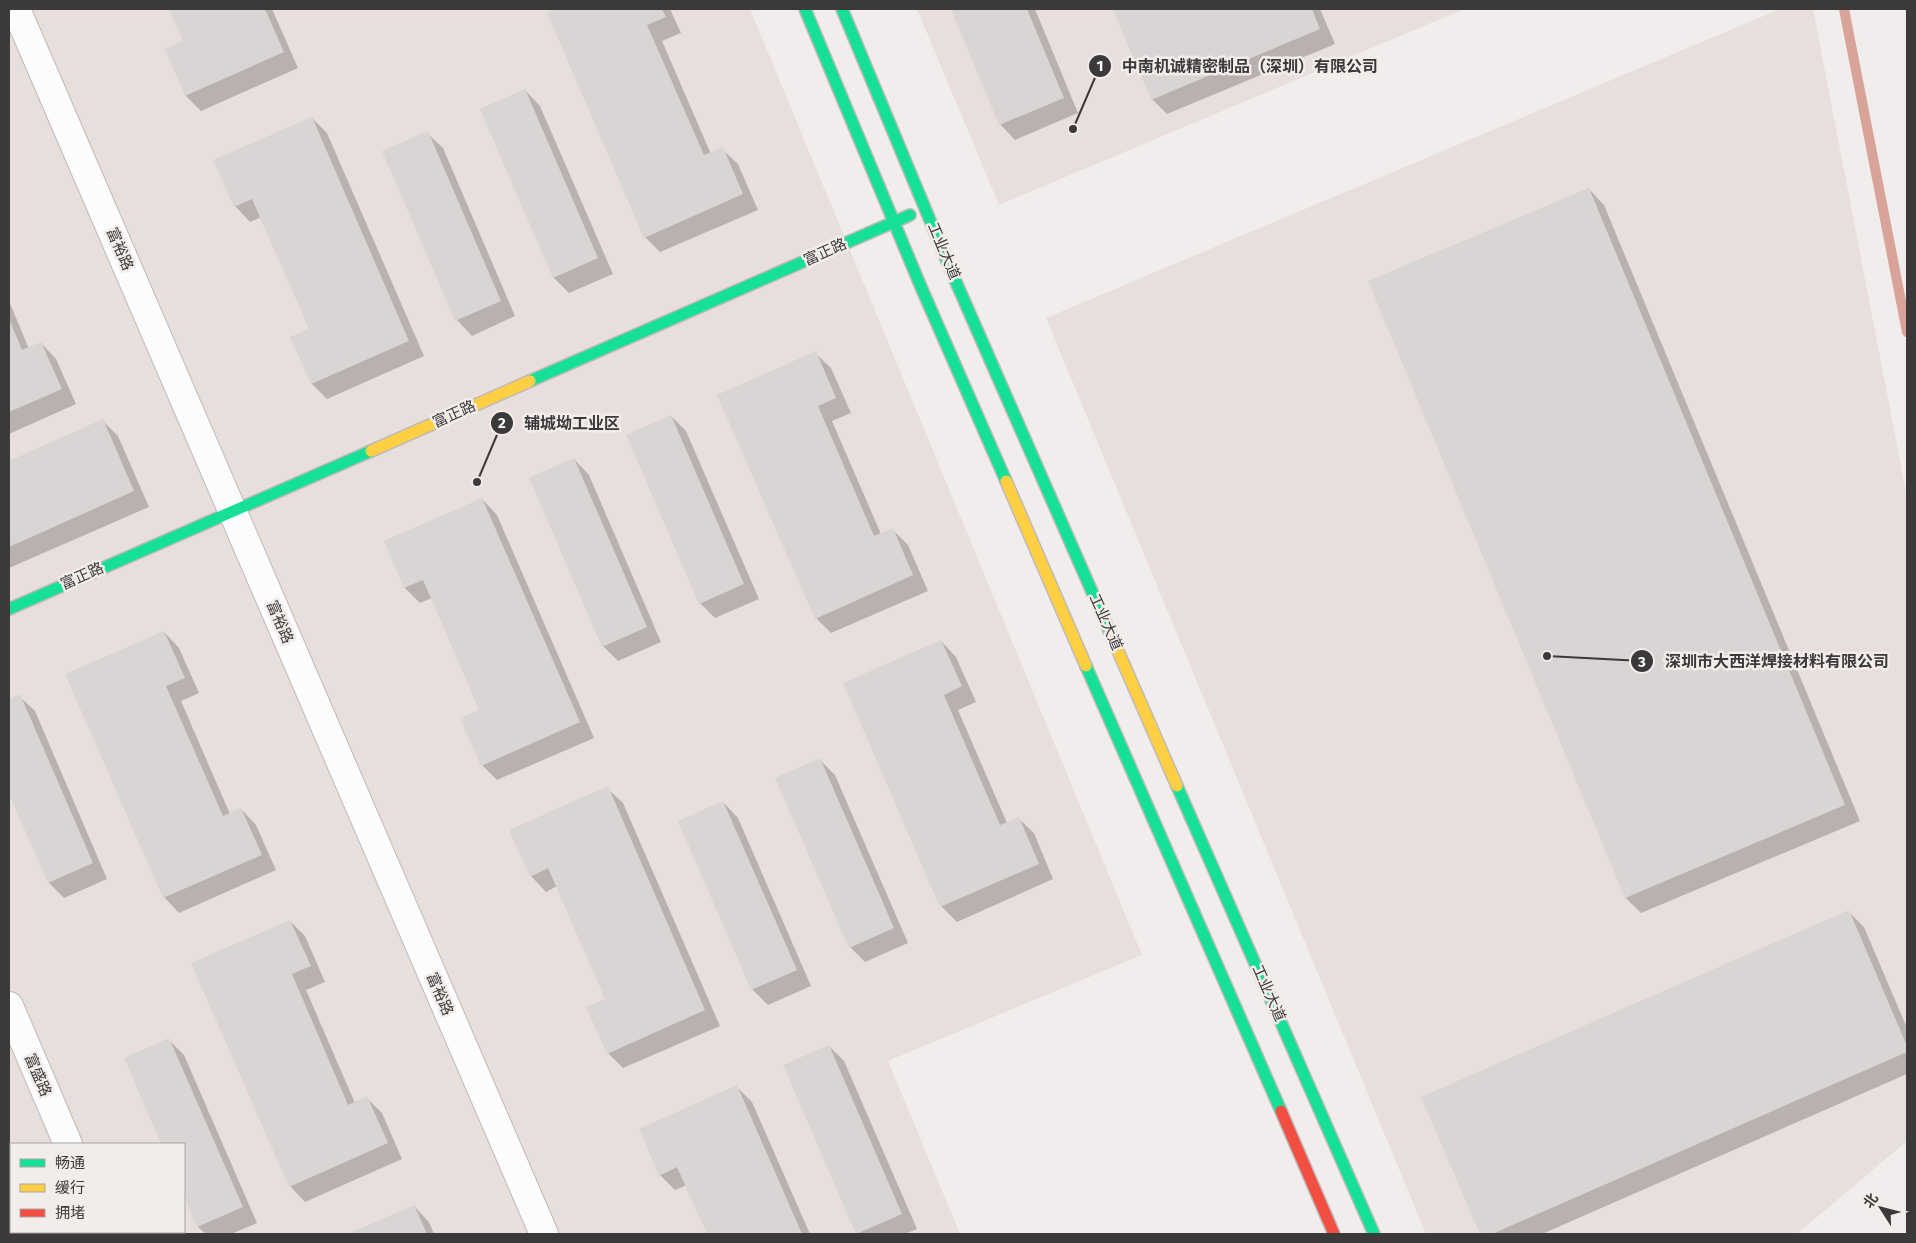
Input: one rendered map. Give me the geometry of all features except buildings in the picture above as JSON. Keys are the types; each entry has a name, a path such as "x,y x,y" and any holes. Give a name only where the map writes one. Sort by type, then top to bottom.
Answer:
{"street":[{"name":"富裕路","path":"16,9 544,1234"},
{"path":"805,9 894,222 1334,1234"},
{"name":"工业大道","path":"842,9 952,273 1374,1234"},
{"name":"富正路","path":"9,609 926,208"},
{"name":"富盛路","path":"9,1006 68,1143"}],"shaded area":[{"path":"9,9 750,9 1142,955 888,1061 960,1234 9,1234"},
{"path":"917,9 1464,9 999,205"},
{"path":"1780,9 1813,9 1907,497 1907,1141 1797,1234 1426,1234 1046,318"}],"waterway":[{"path":"1844,9 1907,332"}],"traffic: fast":[{"path":"805,9 921,287 1006,481"},
{"path":"842,9 952,273 1111,635"},
{"path":"530,381 910,215"},
{"path":"9,609 371,451"},
{"path":"1086,666 1281,1111"},
{"path":"1177,786 1374,1234"}],"traffic: slow":[{"path":"371,451 530,381"},
{"path":"1006,481 1086,666"},
{"path":"1111,635 1177,786"}],"traffic: jam":[{"path":"1281,1111 1334,1234"}],"place":[{"name":"中南机诚精密制品（深圳）有限公司","path":"1073,129"},
{"name":"辅城坳工业区","path":"477,482"},
{"name":"深圳市大西洋焊接材料有限公司","path":"1547,656"}]}
